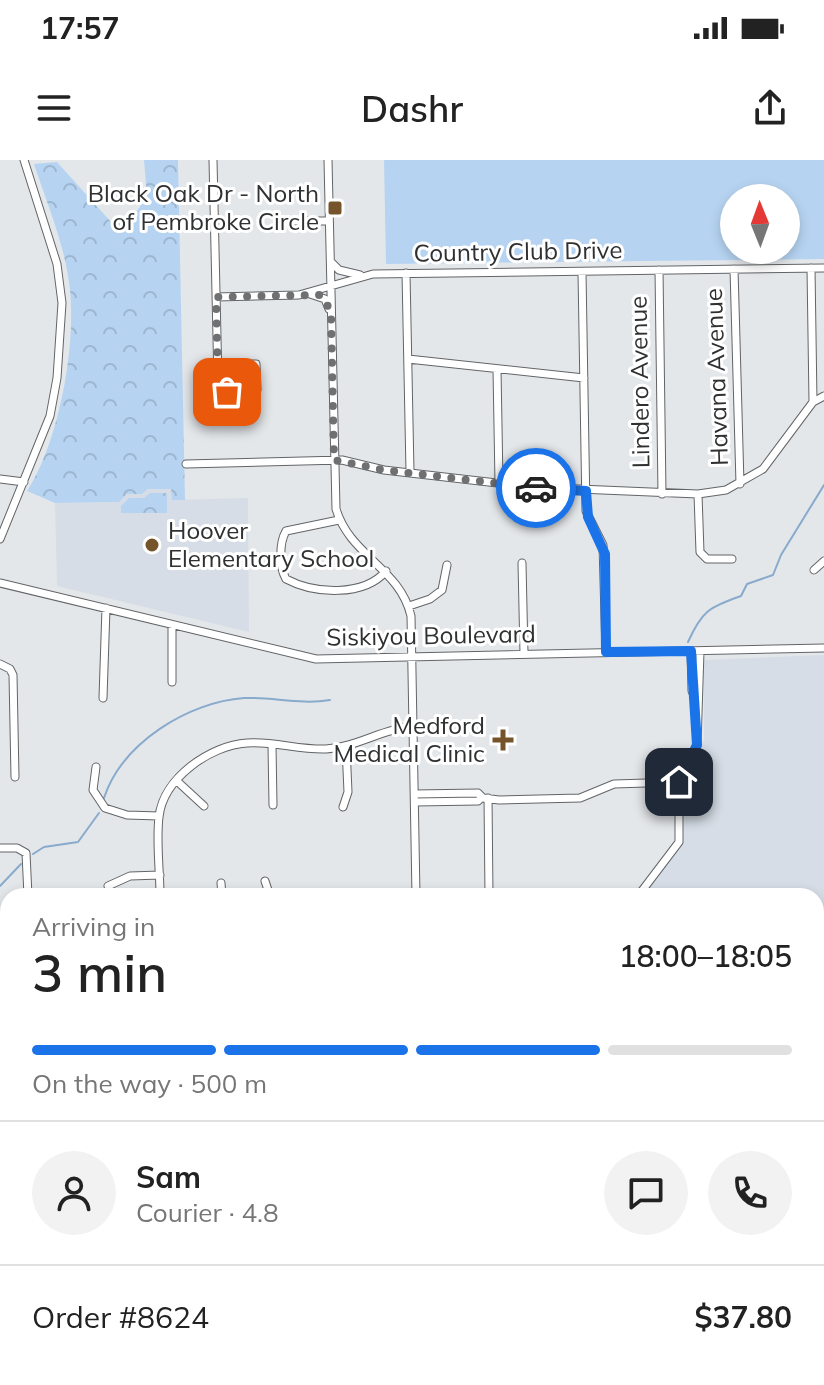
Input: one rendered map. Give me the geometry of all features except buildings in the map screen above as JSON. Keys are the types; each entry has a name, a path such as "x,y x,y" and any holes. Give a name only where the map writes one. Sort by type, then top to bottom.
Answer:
{"street":[{"path":"0,539 54,399 62,303 57,264 24,160"},
{"path":"213,160 218,382 224,391 257,390 256,364 218,364"},
{"path":"328,160 334,460 339,520 358,550 386,571 409,606 413,659 416,888"},
{"path":"291,221 329,221"},
{"path":"330,259 335,268 362,275"},
{"path":"811,268 813,402"},
{"name":"Country Club Drive","path":"216,297 299,295 362,275 824,268"},
{"name":"Havana Avenue","path":"734,269 740,484"},
{"name":"Lindero Avenue","path":"659,270 662,494"},
{"path":"582,272 586,491 588,517 605,554 606,652"},
{"path":"406,273 410,472"},
{"path":"299,295 321,296 331,315"},
{"path":"408,359 584,378"},
{"path":"497,369 499,483"},
{"path":"186,464 334,460 499,483 586,491 698,494 740,484 763,469 813,402 824,396"},
{"path":"0,479 24,482"},
{"path":"698,494 700,552 707,559 732,559"},
{"path":"339,520 286,531 281,541 282,572 286,579 310,587 357,589 370,586 386,571"},
{"path":"814,570 824,561"},
{"path":"522,563 524,654"},
{"path":"409,606 430,599 442,590 447,565"},
{"name":"Siskiyou Boulevard","path":"0,583 316,659 824,648"},
{"path":"103,698 106,608"},
{"path":"172,625 172,682"},
{"path":"691,651 692,691 697,700"},
{"path":"640,888 679,842 679,782 696,750 700,651"},
{"path":"0,664 10,669 13,675 15,777"},
{"path":"160,888 159,816 178,782 196,761 215,751 249,743 322,749 346,747 389,730 413,726"},
{"path":"272,745 273,805"},
{"path":"343,807 348,792 346,747"},
{"path":"96,767 92,783 105,808 127,815 159,816"},
{"path":"178,782 204,806"},
{"path":"415,798 478,793 485,798 580,798 614,784 679,782"},
{"path":"485,798 489,888"},
{"path":"0,848 17,848 26,853 28,888"},
{"path":"108,886 130,876 160,875"},
{"path":"265,881 267,888"},
{"path":"221,883 221,888"}],"shaded area":[{"name":"Hoover Elementary School","path":"148,489 172,489 173,500 248,498 249,632 57,586 55,503 119,502 127,494 142,494"},
{"path":"824,655 824,888 646,888 680,849 684,837 683,780 704,740 704,660"}],"green space":[{"path":"144,160 178,160 185,500 172,500 171,489 148,489 142,494 127,494 119,502 55,503 27,491 49,445 64,387 69,357 71,300 62,248 34,164 57,162 111,222 118,223 128,220 147,196"},
{"path":"384,160 824,160 824,259 800,259 800,184 720,184 720,260 386,264"},
{"path":"150,493 167,493 167,513 121,513 121,506 129,498 144,498"}],"waterway":[{"path":"688,642 708,612 721,603 741,596 747,584 773,575 781,555 824,485"},
{"path":"104,798 113,778 141,743 180,717 223,701 244,698 308,702 330,700"},
{"path":"33,854 44,847 78,842 99,813"},
{"path":"0,886 21,864"}],"way so far":[{"path":"227,392 221,389 218,382 216,297 319,295 325,299 331,315 334,460 384,470 536,488"}],"place":[{"name":"Black Oak Dr - North of Pembroke Circle","path":"335,208"},
{"name":"Hoover Elementary School","path":"152,545"},
{"name":"Medford Medical Clinic","path":"503,740"}],"route":[{"path":"536,488 586,491 586,511 605,554 606,652 691,651 692,691 697,700 697,745 679,782"}]}
